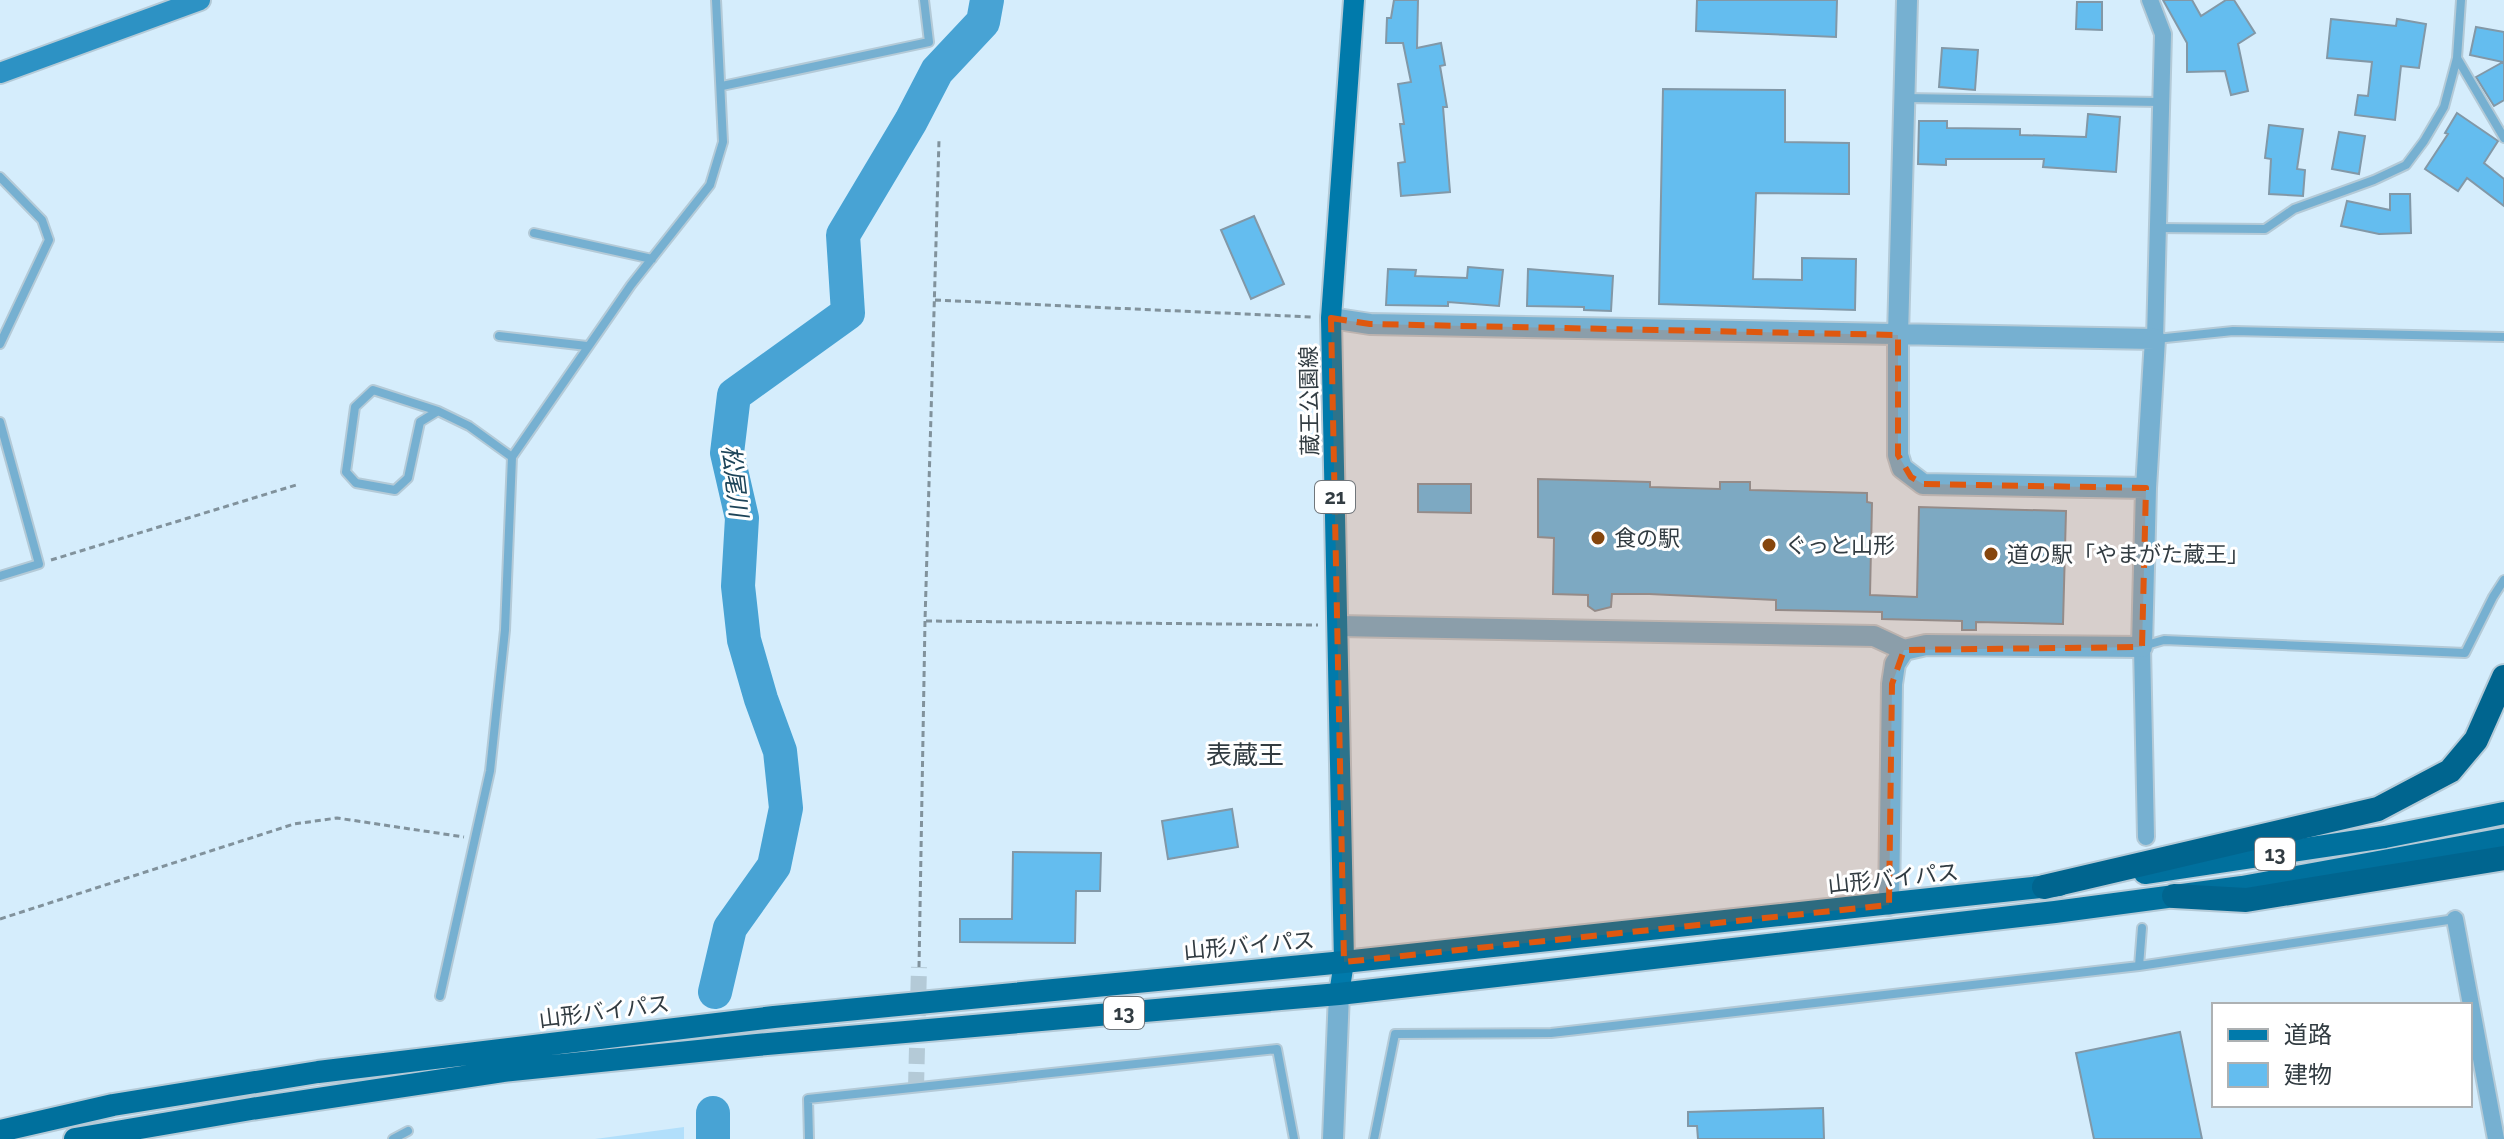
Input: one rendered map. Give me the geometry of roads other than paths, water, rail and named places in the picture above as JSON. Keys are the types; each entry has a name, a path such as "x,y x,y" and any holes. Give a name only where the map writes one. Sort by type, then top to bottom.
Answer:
{"highway":[{"path":"2044,887 2378,809 2450,771 2476,740 2504,677"},
{"name":"山形バイパス","path":"0,1131 113,1105 334,1070 774,1017 1344,962 2044,887 2385,837 2504,813"},
{"name":"13","path":"75,1139 503,1071 757,1045 1339,994 2174,896 2242,887 2504,839"},
{"path":"2174,896 2246,900 2504,858"}],"main road":[{"path":"0,73 200,0"},
{"name":"蔵王公園線","path":"1339,994 1344,962 1331,318 1344,101 1354,0"}],"street":[{"path":"1907,0 1898,335 1898,455 1902,468 1923,484 2146,488"},
{"path":"2146,837 2142,647 2146,488 2155,339 2163,34 2150,0"},
{"path":"1331,318 1370,324 2155,339"},
{"path":"1338,626 1874,636 1904,650 1926,645 2142,647"},
{"path":"1889,905 1892,684 1895,664 1904,650"},
{"path":"2455,919 2471,1003"},
{"path":"1333,1139 1339,994"},
{"path":"2472,1010 2496,1139"}],"lane":[{"path":"440,996 490,771 505,630 512,457 587,346 710,185 723,142 716,0"},
{"path":"722,86 929,42 924,0"},
{"path":"2157,228 2265,229 2294,209 2406,165 2444,107 2457,58 2461,0"},
{"path":"2457,58 2504,138"},
{"path":"1904,98 2160,102"},
{"path":"0,177 42,220 49,240 0,344"},
{"path":"534,233 652,259"},
{"path":"2155,339 2233,331 2504,337"},
{"path":"499,336 587,346"},
{"path":"438,411 420,422 408,478 395,490 356,483 346,472 355,407 373,390 438,411 469,426 512,457"},
{"path":"0,422 39,564 0,576"},
{"path":"2142,647 2164,640 2465,653 2504,580"},
{"path":"1374,1139 1395,1034 1551,1033 2139,966 2455,919"},
{"path":"2139,966 2142,928"},
{"path":"809,1139 808,1099 1277,1049 1294,1139"},
{"path":"393,1139 408,1131"}],"waterway":[{"name":"松尾川","path":"715,992 730,928 774,866 786,808 780,751 744,640 738,586 742,518 727,453 734,395 848,313 843,235 937,71 983,22 987,0"},
{"name":"松尾川","path":"713,1113 713,1139"}],"tunnel":[{"path":"916,1088 919,967"}],"place":[{"name":"食の駅","path":"1598,538"},
{"name":"ぐっと山形","path":"1769,545"},
{"name":"道の駅「やまがた蔵王」","path":"1991,554"}],"district":[{"name":"表蔵王","path":"1245,755"}]}
